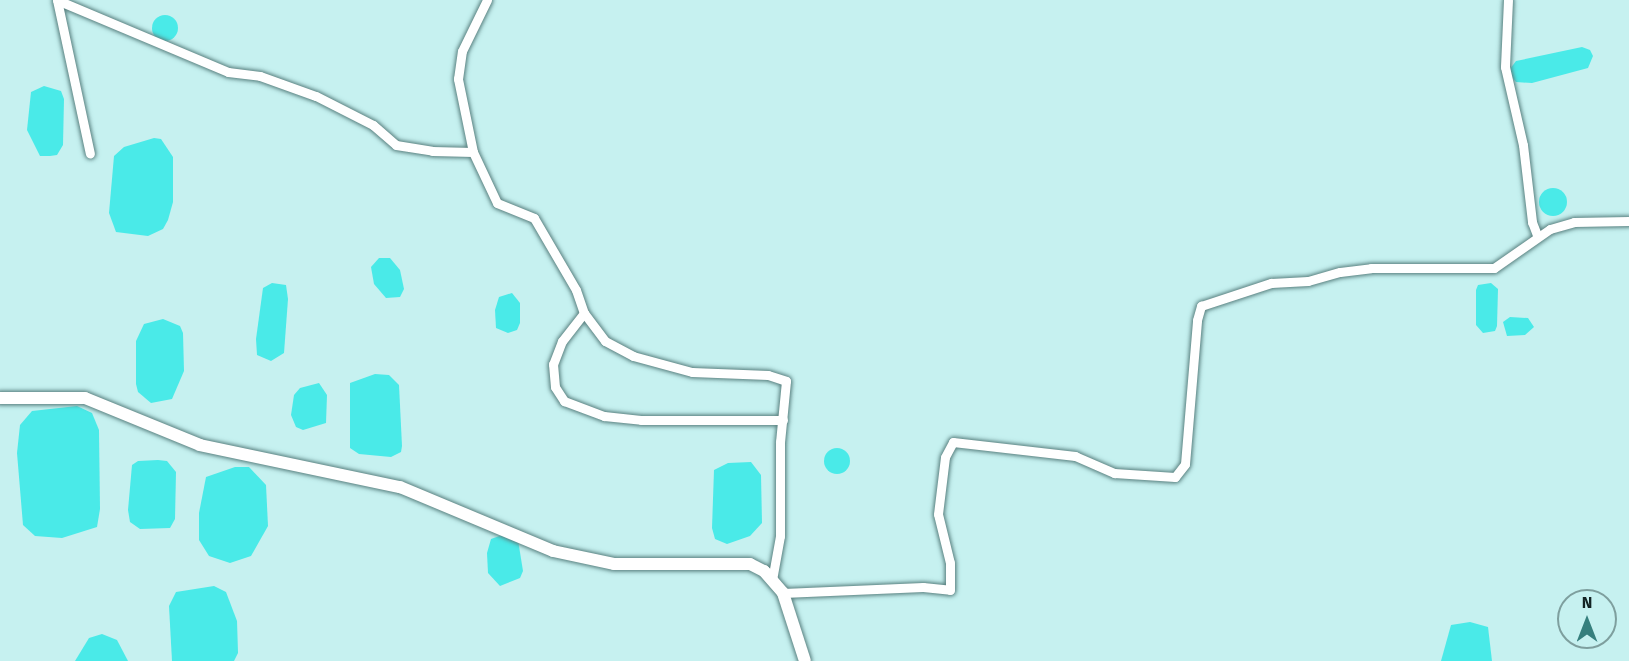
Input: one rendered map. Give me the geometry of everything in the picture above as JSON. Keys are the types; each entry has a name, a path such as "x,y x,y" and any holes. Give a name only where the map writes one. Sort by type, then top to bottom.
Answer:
{"street":[{"path":"90,154 57,0 228,72 260,76 316,96 373,124 396,145 432,151 473,152"},
{"path":"486,0 462,51 458,79 473,152 497,203 534,218 576,290 584,313 605,341 633,357 692,372 781,377 786,387 780,536 772,580"},
{"path":"1508,0 1505,67 1523,145 1532,222 1537,235"},
{"path":"783,592 923,587 950,590 950,563 938,514 945,457 953,442 969,441 1055,457 1075,456 1114,473 1152,478 1175,477 1185,464 1197,320 1201,306 1271,283 1308,281 1340,272 1371,268 1494,268 1537,235 1574,222 1629,221"},
{"path":"584,313 562,341 553,364 555,387 564,401 604,416 641,420 783,420"},
{"path":"0,398 85,398 200,445 400,487 553,551 614,564 750,564 772,580 783,592 804,661"}],"water":[{"path":"165,15 174,19 178,28 174,37 165,41 156,37 152,28 156,19"},
{"path":"1582,47 1590,50 1593,56 1588,68 1532,83 1516,82 1511,76 1510,69 1516,61"},
{"path":"44,86 61,91 64,99 63,145 57,155 50,156 40,156 27,130 31,92"},
{"path":"154,138 161,139 173,157 173,202 168,220 163,229 148,236 116,232 109,213 114,156 124,147"},
{"path":"1553,188 1563,192 1567,202 1563,212 1553,216 1543,212 1539,202 1543,192"},
{"path":"379,258 390,258 400,270 404,289 400,297 386,298 374,284 371,267"},
{"path":"272,283 286,285 288,299 284,353 271,361 257,355 256,339 263,288"},
{"path":"1491,283 1498,289 1497,326 1495,331 1483,333 1476,325 1476,290 1478,285"},
{"path":"512,293 520,303 520,323 517,330 508,333 496,328 495,310 499,297"},
{"path":"1510,317 1528,318 1534,327 1525,335 1507,336 1503,322"},
{"path":"163,319 180,326 183,333 184,371 172,399 151,403 138,392 136,384 136,341 144,324"},
{"path":"375,374 389,375 399,385 402,446 401,452 391,457 359,454 350,448 350,383"},
{"path":"319,383 327,395 326,423 303,430 296,427 291,415 294,395 300,388"},
{"path":"77,406 92,413 99,430 100,509 97,527 62,538 35,536 23,525 17,453 20,425 32,411"},
{"path":"837,448 846,452 850,461 846,470 837,474 828,470 824,461 828,452"},
{"path":"138,461 167,461 176,472 175,519 170,528 140,529 130,522 128,510 132,465"},
{"path":"751,462 761,475 762,523 750,536 727,544 715,539 712,528 714,470 728,463"},
{"path":"235,467 249,467 266,485 268,526 251,556 230,563 209,556 199,540 199,513 206,477"},
{"path":"505,534 518,540 523,571 520,578 500,586 488,573 487,553 491,539"},
{"path":"214,586 226,592 237,621 238,653 234,661 172,661 169,606 176,592"},
{"path":"1470,622 1488,627 1492,661 1441,661 1451,625"},
{"path":"102,634 117,640 128,661 75,661 89,638"}]}
